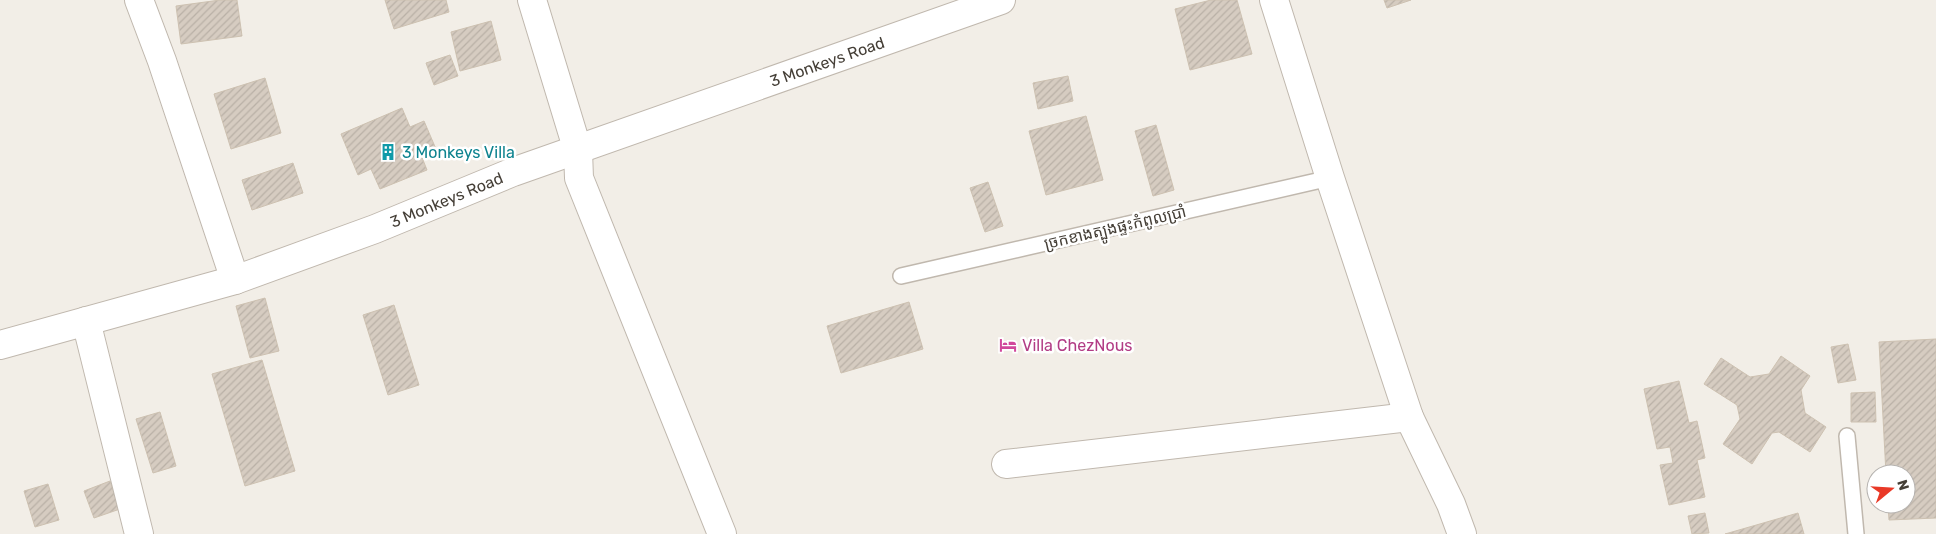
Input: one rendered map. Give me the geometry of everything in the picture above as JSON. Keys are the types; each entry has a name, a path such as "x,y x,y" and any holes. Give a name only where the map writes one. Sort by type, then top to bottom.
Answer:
{"street":[{"path":"139,0 162,61 235,280"},
{"path":"532,0 578,151 579,178 722,534"},
{"name":"3 Monkeys Road","path":"0,345 235,280 375,229 513,172 578,151 1001,0"},
{"path":"1274,0 1408,416 1451,504 1462,534"},
{"path":"86,320 139,534"},
{"path":"1006,464 1408,416"}],"lane":[{"name":"ច្រកខាងត្បូងផ្ទះកំពូលប្រាំ","path":"901,276 1330,178"},
{"path":"1847,436 1856,534"}],"building":[{"path":"220,0 237,0 242,36 181,44 176,6"},
{"path":"385,0 446,0 449,12 394,29"},
{"path":"1211,0 1237,0 1252,54 1190,70 1175,9"},
{"path":"1384,0 1411,0 1387,8"},
{"path":"491,21 501,60 460,71 451,32"},
{"path":"450,55 458,76 434,85 426,63"},
{"path":"1068,76 1073,101 1038,109 1033,83"},
{"path":"265,78 281,133 231,149 214,94"},
{"name":"3 Monkeys Villa","path":"402,108 410,127 424,121 436,149 421,155 427,170 380,189 371,169 358,175 341,134"},
{"path":"1086,116 1103,180 1046,195 1029,131"},
{"path":"1156,125 1174,190 1153,196 1135,131"},
{"path":"293,163 303,193 252,210 242,180"},
{"path":"988,182 1003,226 985,232 970,188"},
{"path":"265,298 279,351 250,358 236,306"},
{"path":"909,302 923,349 841,373 827,326"},
{"path":"394,305 419,385 388,395 363,315"},
{"path":"1936,339 1936,518 1889,520 1889,514 1916,514 1916,464 1885,464 1879,342"},
{"path":"1848,344 1856,380 1838,383 1831,347"},
{"path":"1781,356 1810,376 1801,390 1805,413 1826,427 1810,452 1779,432 1772,433 1752,464 1723,444 1740,419 1737,405 1704,384 1721,358 1750,377 1769,374"},
{"path":"262,360 295,471 245,486 212,374"},
{"path":"1679,381 1689,423 1697,421 1705,458 1697,460 1705,497 1669,505 1660,465 1673,463 1670,447 1657,449 1644,389"},
{"path":"1875,392 1876,422 1851,422 1851,393"},
{"path":"160,412 176,466 153,473 136,419"},
{"path":"110,481 120,509 94,518 84,491"},
{"path":"48,484 59,520 35,527 24,491"},
{"path":"1705,513 1709,533 1692,534 1688,516"},
{"path":"1798,513 1804,534 1725,534"}],"place":[{"name":"3 Monkeys Villa","path":"388,152"},
{"name":"Villa ChezNous","path":"1008,345"}]}
